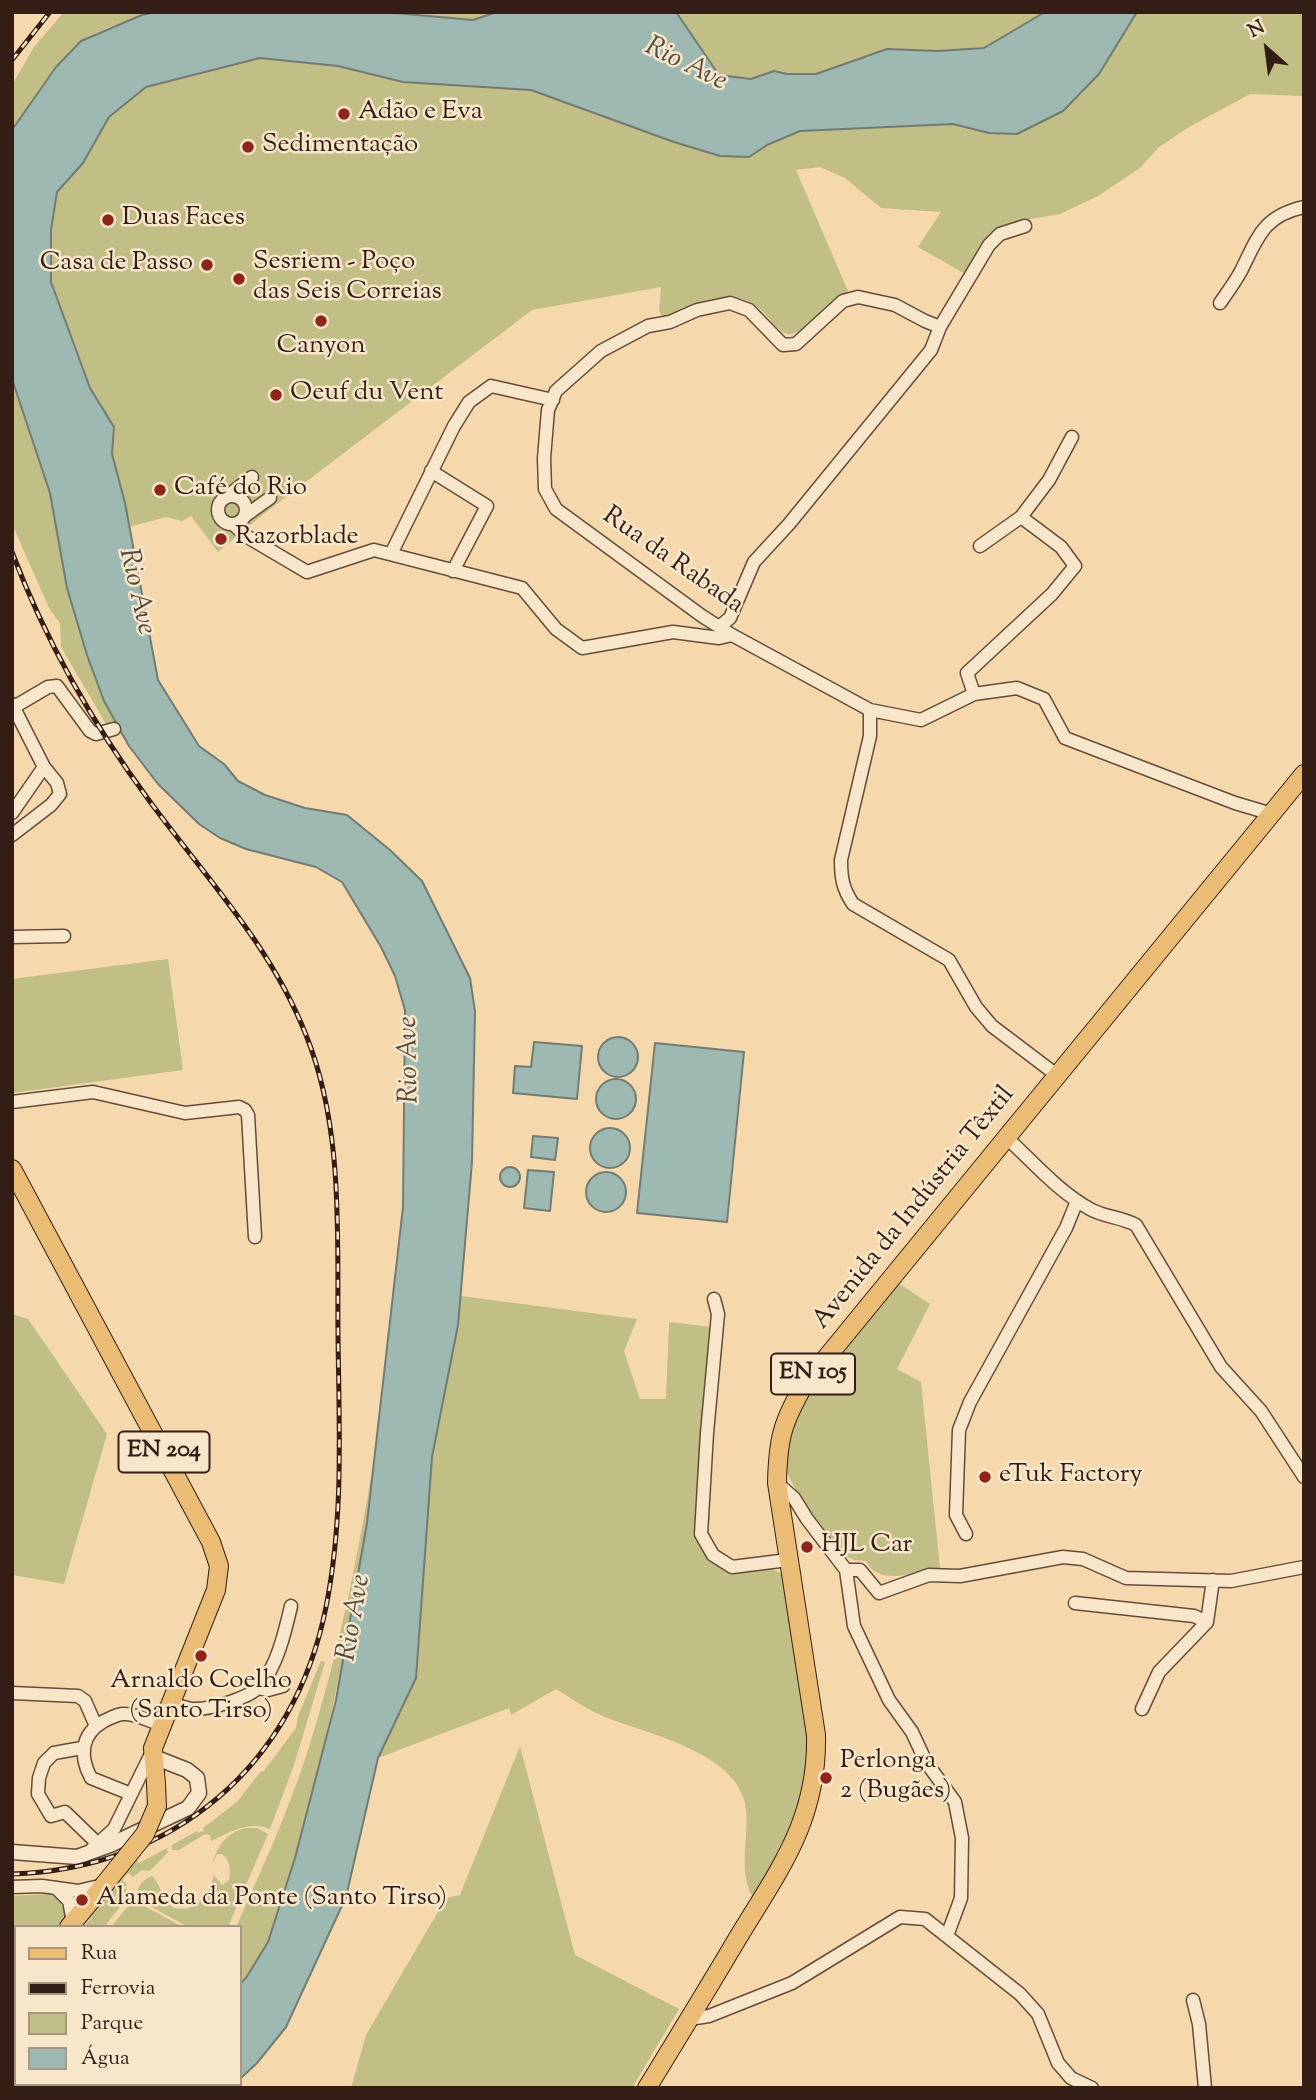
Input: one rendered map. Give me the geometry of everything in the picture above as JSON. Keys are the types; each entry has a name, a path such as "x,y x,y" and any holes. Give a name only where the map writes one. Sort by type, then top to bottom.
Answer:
{"main road":[{"name":"Avenida da Indústria Têxtil","path":"647,2088 793,1845 811,1797 817,1759 816,1735 778,1483 778,1445 789,1411 804,1385 1303,777"},
{"name":"EN 204","path":"12,1169 211,1542 219,1566 216,1590 154,1752 157,1806 145,1834 71,1925"}],"street":[{"path":"1220,303 1240,273 1259,232 1287,211 1304,207"},
{"path":"720,626 730,618 754,562 789,524 931,350 940,327 989,245 1000,234 1025,226"},
{"name":"Rua da Rabada","path":"940,327 895,305 858,297 843,301 796,344 783,345 749,310 730,303 697,310 670,322 648,326 601,351 556,391 548,410 545,489 556,509 702,616 870,710 921,720 974,694 1017,688 1044,699 1065,738 1235,803 1272,814"},
{"path":"391,554 431,471 469,402 491,386 553,400"},
{"path":"980,546 1021,517 1049,481 1072,437"},
{"path":"431,471 487,506 453,571"},
{"path":"252,477 222,501 218,510 221,518 240,520 270,498"},
{"path":"222,501 233,496 242,500 246,507 240,520 246,536 307,572 374,550 522,588 556,629 582,648 673,632 719,638 732,635"},
{"path":"974,694 967,673 1052,594 1075,566 1061,547 1021,517"},
{"path":"12,835 51,805 60,794 57,783 44,767 13,705 48,687 57,686 90,731 96,734 114,729"},
{"path":"870,710 870,736 841,860 844,892 861,910 949,960 976,1007 992,1026 1058,1076"},
{"path":"12,813 44,767"},
{"path":"12,937 64,936"},
{"path":"12,1102 93,1093 185,1113 239,1107 245,1110 248,1115 255,1237"},
{"path":"1007,1138 1077,1201 1094,1211 1124,1218 1136,1225 1221,1367 1261,1411 1304,1477"},
{"path":"966,1534 956,1516 959,1430 970,1402 1060,1240 1077,1201"},
{"path":"714,1299 718,1314 701,1534 713,1555 732,1567 788,1560"},
{"path":"778,1483 794,1498 846,1570 854,1626 889,1700 912,1732 926,1762 956,1802 962,1838 961,1898 947,1936"},
{"path":"846,1570 860,1570 879,1593 929,1575 961,1576 1063,1557 1083,1559 1126,1578 1231,1581 1304,1567"},
{"path":"1142,1709 1159,1672 1207,1622 1213,1580"},
{"path":"1075,1603 1194,1616 1207,1622"},
{"path":"171,1704 193,1709 213,1706 238,1699 258,1688 280,1646 291,1606"},
{"path":"258,1688 268,1690 284,1686"},
{"path":"12,1693 78,1696 85,1701 96,1726"},
{"path":"131,1794 91,1778 82,1748 86,1737 96,1726 115,1716 126,1714 163,1725"},
{"path":"82,1748 48,1756 39,1778 38,1794 51,1816 65,1812 98,1844"},
{"path":"12,1852 77,1857 86,1854 116,1835 131,1794 154,1752 197,1778 199,1793 188,1808 116,1835 98,1844 86,1854"},
{"path":"137,1782 149,1779 156,1784 165,1774 179,1767"},
{"path":"12,1887 55,1887 78,1891 104,1885"},
{"path":"55,1887 69,1901 71,1925"},
{"path":"689,2019 709,2016 792,1983 900,1917 925,1919 1020,1994 1038,2014 1058,2063 1071,2078 1092,2088"},
{"path":"1193,2000 1199,2024 1205,2088"}],"green space":[{"path":"64,12 156,12 104,29 79,43 51,73 12,130 12,85 34,47"},
{"path":"383,12 497,12 473,20"},
{"path":"676,12 1045,12 984,48 938,51 887,49 816,74 774,71 751,79 720,75"},
{"path":"1137,12 1304,12 1304,96 1250,94 1189,127 1159,147 1140,168 1098,196 1060,214 1025,220 1001,230 965,274 918,247 941,212 881,208 845,178 820,167 796,170 848,291 801,330 787,334 752,303 727,297 701,302 663,318 659,311 661,287 532,310 261,516 218,552 191,516 182,521 166,517 129,527 112,454 114,427 90,388 51,282 51,230 57,192 83,163 109,117 146,87 260,58 338,66 403,82 531,90 674,142 749,157 767,145 800,131 953,124 989,133 1017,134 1127,30"},
{"path":"12,379 50,493 67,588 87,655 104,701 129,746 119,732 106,724 61,647 60,623 50,610 12,524"},
{"path":"168,959 183,1070 12,1093 12,979"},
{"path":"898,1283 930,1304 897,1369 921,1382 940,1568 889,1576 871,1569 866,1561 854,1560 844,1555 800,1498 783,1465 786,1444 806,1395"},
{"path":"461,1296 637,1319 624,1351 640,1399 666,1399 669,1322 711,1327 696,1530 703,1547 716,1558 784,1575 811,1744 807,1783 796,1823 753,1898 745,1872 745,1804 732,1778 702,1755 665,1738 598,1714 556,1689 511,1715 509,1708 378,1758 416,1678 432,1457 458,1325"},
{"path":"12,1314 28,1319 107,1434 64,1584 12,1575"},
{"path":"373,1465 347,1640 296,1855 274,1927 253,1969 242,1982 242,1925 237,1925 301,1772 329,1679"},
{"path":"321,1661 325,1662 294,1765 270,1829 248,1827 211,1841 210,1835 205,1834 179,1850 172,1850 172,1845 197,1831 204,1831 203,1828 237,1802 261,1771 263,1772 296,1728 298,1716"},
{"path":"520,1746 575,1955 679,2009 632,2088 351,2088 366,2035 446,1898 460,1895"},
{"path":"246,1828 257,1828 268,1834 229,1925 184,1925 141,1901 138,1889 142,1882 152,1876 166,1901 174,1908 189,1908 201,1901 214,1875 222,1885 229,1880 229,1866 225,1856 217,1854 212,1864 217,1851 233,1833"},
{"path":"167,1848 168,1852 150,1871 142,1870 133,1877 128,1873 122,1880 127,1884 115,1897 109,1896 108,1892 135,1857 139,1863"},
{"path":"127,1887 123,1903 106,1925 86,1925 106,1898 115,1899"},
{"path":"49,1894 59,1899 65,1914 60,1925 12,1924 12,1896"},
{"path":"133,1900 179,1925 113,1925"}],"water":[{"name":"Rio Ave","path":"156,12 383,12 473,20 497,12 676,12 719,75 751,79 774,71 816,74 887,49 938,51 984,48 1045,12 1137,12 1099,74 1063,111 1017,134 989,133 953,124 800,131 767,145 749,157 720,156 531,90 403,82 338,66 260,58 146,87 109,117 83,163 57,192 51,230 51,282 90,388 114,427 112,454 125,503 158,680 199,746 224,764 238,781 265,795 305,808 347,815 390,850 422,881 470,978 475,1011 472,1162 458,1325 432,1457 416,1678 378,1758 346,1897 286,2027 242,2077 242,1982 268,1942 295,1858 336,1700 367,1523 403,1207 405,1010 395,976 381,947 342,882 316,867 246,849 220,838 199,824 158,784 129,746 104,701 67,588 50,493 12,379 12,130 56,67 81,41 142,15"},
{"path":"618,1037 632,1043 638,1057 632,1071 618,1077 604,1071 598,1057 604,1043"},
{"path":"534,1042 582,1046 577,1099 513,1093 515,1066 531,1067"},
{"path":"655,1043 744,1052 727,1222 637,1213"},
{"path":"616,1079 630,1085 636,1099 630,1113 616,1119 602,1113 596,1099 602,1085"},
{"path":"610,1128 624,1134 630,1148 624,1162 610,1168 596,1162 590,1148 596,1134"},
{"path":"533,1136 558,1138 555,1160 531,1157"},
{"path":"510,1167 517,1170 520,1177 517,1184 510,1187 503,1184 500,1177 503,1170"},
{"path":"528,1170 554,1172 550,1211 524,1208"},
{"path":"606,1172 620,1178 626,1192 620,1206 606,1212 592,1206 586,1192 592,1178"},
{"path":"12,2007 14,2086 231,2086 229,2088 12,2088"}],"railway":[{"path":"12,60 50,12"},
{"path":"12,552 56,651 91,713 130,774 256,943 292,1003 306,1035 318,1071 333,1145 337,1221 339,1438 336,1540 326,1607 310,1664 286,1715 255,1760 218,1798 174,1829 125,1852 70,1868 12,1874"}],"place":[{"name":"Adão e Eva","path":"344,114"},
{"name":"Sedimentação","path":"248,147"},
{"name":"Duas Faces","path":"108,220"},
{"name":"Casa de Passo","path":"207,265"},
{"name":"Sesriem - Poço das Seis Correias","path":"239,279"},
{"name":"Canyon","path":"321,321"},
{"name":"Oeuf du Vent","path":"276,395"},
{"name":"Café do Rio","path":"160,490"},
{"name":"Razorblade","path":"221,539"},
{"name":"eTuk Factory","path":"985,1477"},
{"name":"HJL Car","path":"807,1547"},
{"name":"Arnaldo Coelho (Santo Tirso)","path":"201,1656"},
{"name":"Perlonga 2 (Bugães)","path":"826,1778"},
{"name":"Alameda da Ponte (Santo Tirso)","path":"82,1900"}]}
